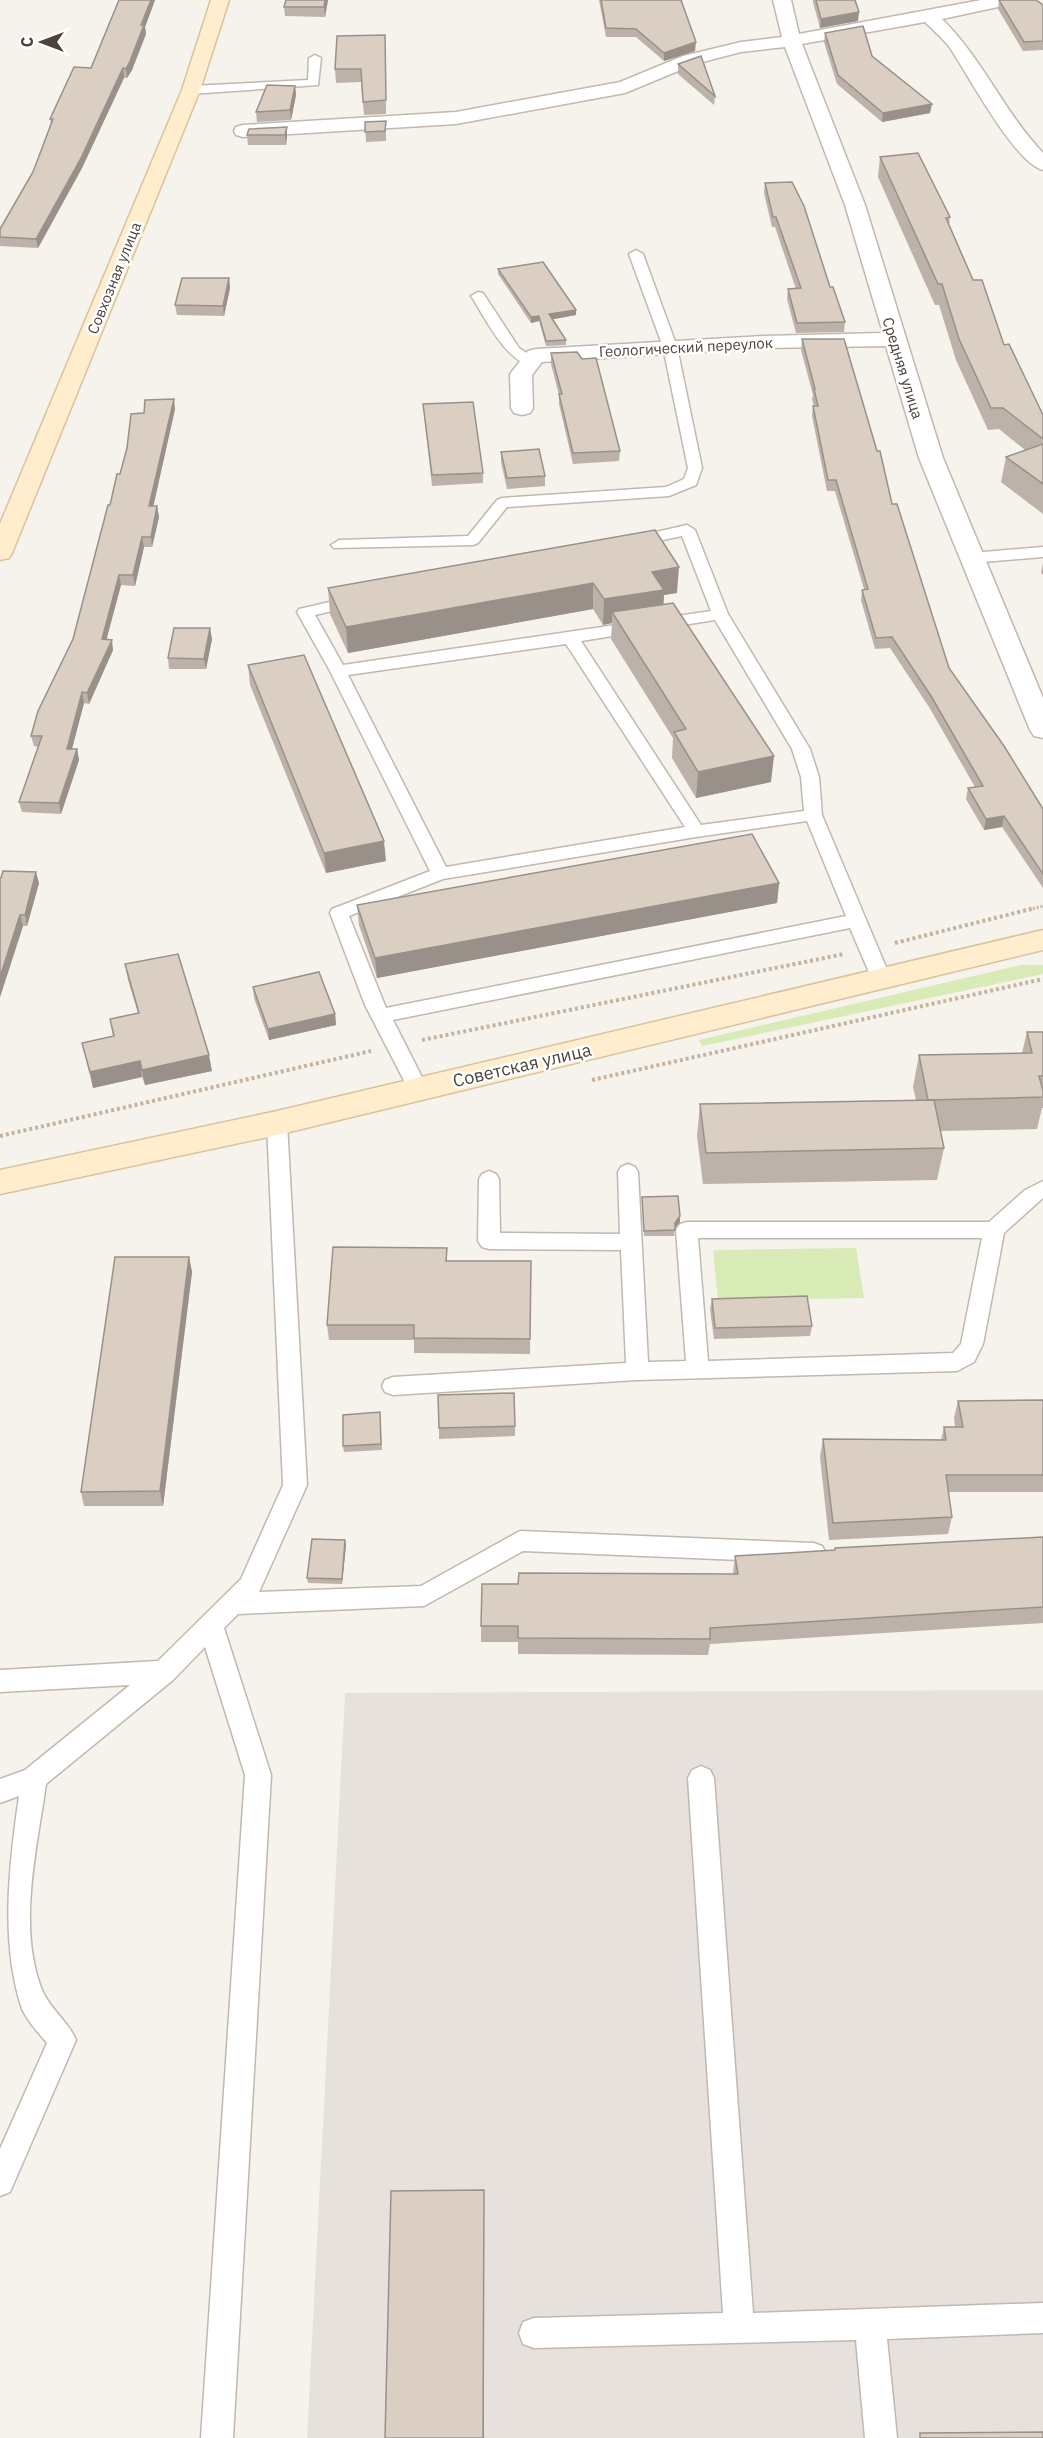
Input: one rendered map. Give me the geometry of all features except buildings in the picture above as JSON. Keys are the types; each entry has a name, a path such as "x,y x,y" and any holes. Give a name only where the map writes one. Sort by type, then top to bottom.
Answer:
{"street":[{"name":"Совхозная улица","path":"0,553 191,90 220,0"},
{"name":"Средняя улица","path":"782,0 792,41 855,205 930,458 1043,730"},
{"path":"243,131 456,118 625,87 689,60 741,47 792,41 1006,0"},
{"path":"929,16 952,40 1016,136 1043,164"},
{"name":"Геологический переулок","path":"532,361 536,356 670,347 894,339"},
{"path":"522,408 521,374 532,361"},
{"name":"Советская улица","path":"0,1182 277,1123 1043,940"}],"lane":[{"path":"191,90 314,83 315,58"},
{"path":"339,545 473,540 502,503 669,491 691,482 695,468 670,347 636,254"},
{"path":"478,296 514,351 532,361"},
{"path":"617,545 687,530 720,614 801,749 810,777 813,815 881,979"},
{"path":"972,558 1043,552"},
{"path":"375,597 306,612 440,874"},
{"path":"338,671 720,614"},
{"path":"571,638 696,831"},
{"path":"418,1089 381,1016 339,913 440,874 696,831 813,815"},
{"path":"381,1016 857,920"},
{"path":"0,1791 34,1778 164,1672 250,1586 295,1485 277,1123"},
{"path":"628,1172 637,1371"},
{"path":"489,1179 489,1241 631,1242"},
{"path":"393,1386 637,1371 957,1362 966,1356 972,1344 994,1230 1032,1195 1043,1190"},
{"path":"698,1370 687,1230 994,1230"},
{"path":"232,1604 424,1596 520,1541 800,1554 834,1552"},
{"path":"211,1626 258,1775 217,2438"},
{"path":"0,1681 164,1672"},
{"path":"0,2182 62,2040 31,1997 21,1966 16,1925 34,1778"},
{"path":"700,1778 739,2329"},
{"path":"534,2333 739,2329 1043,2318"},
{"path":"870,2325 881,2438"}],"path":[{"path":"0,1136 397,1045 869,949 1043,906"}],"shaded area":[{"path":"1043,1690 1043,2438 307,2438 345,1693"}],"green space":[{"path":"1021,965 1043,965 1043,974 702,1046 699,1040"},
{"path":"856,1248 864,1298 718,1300 713,1250"}]}
